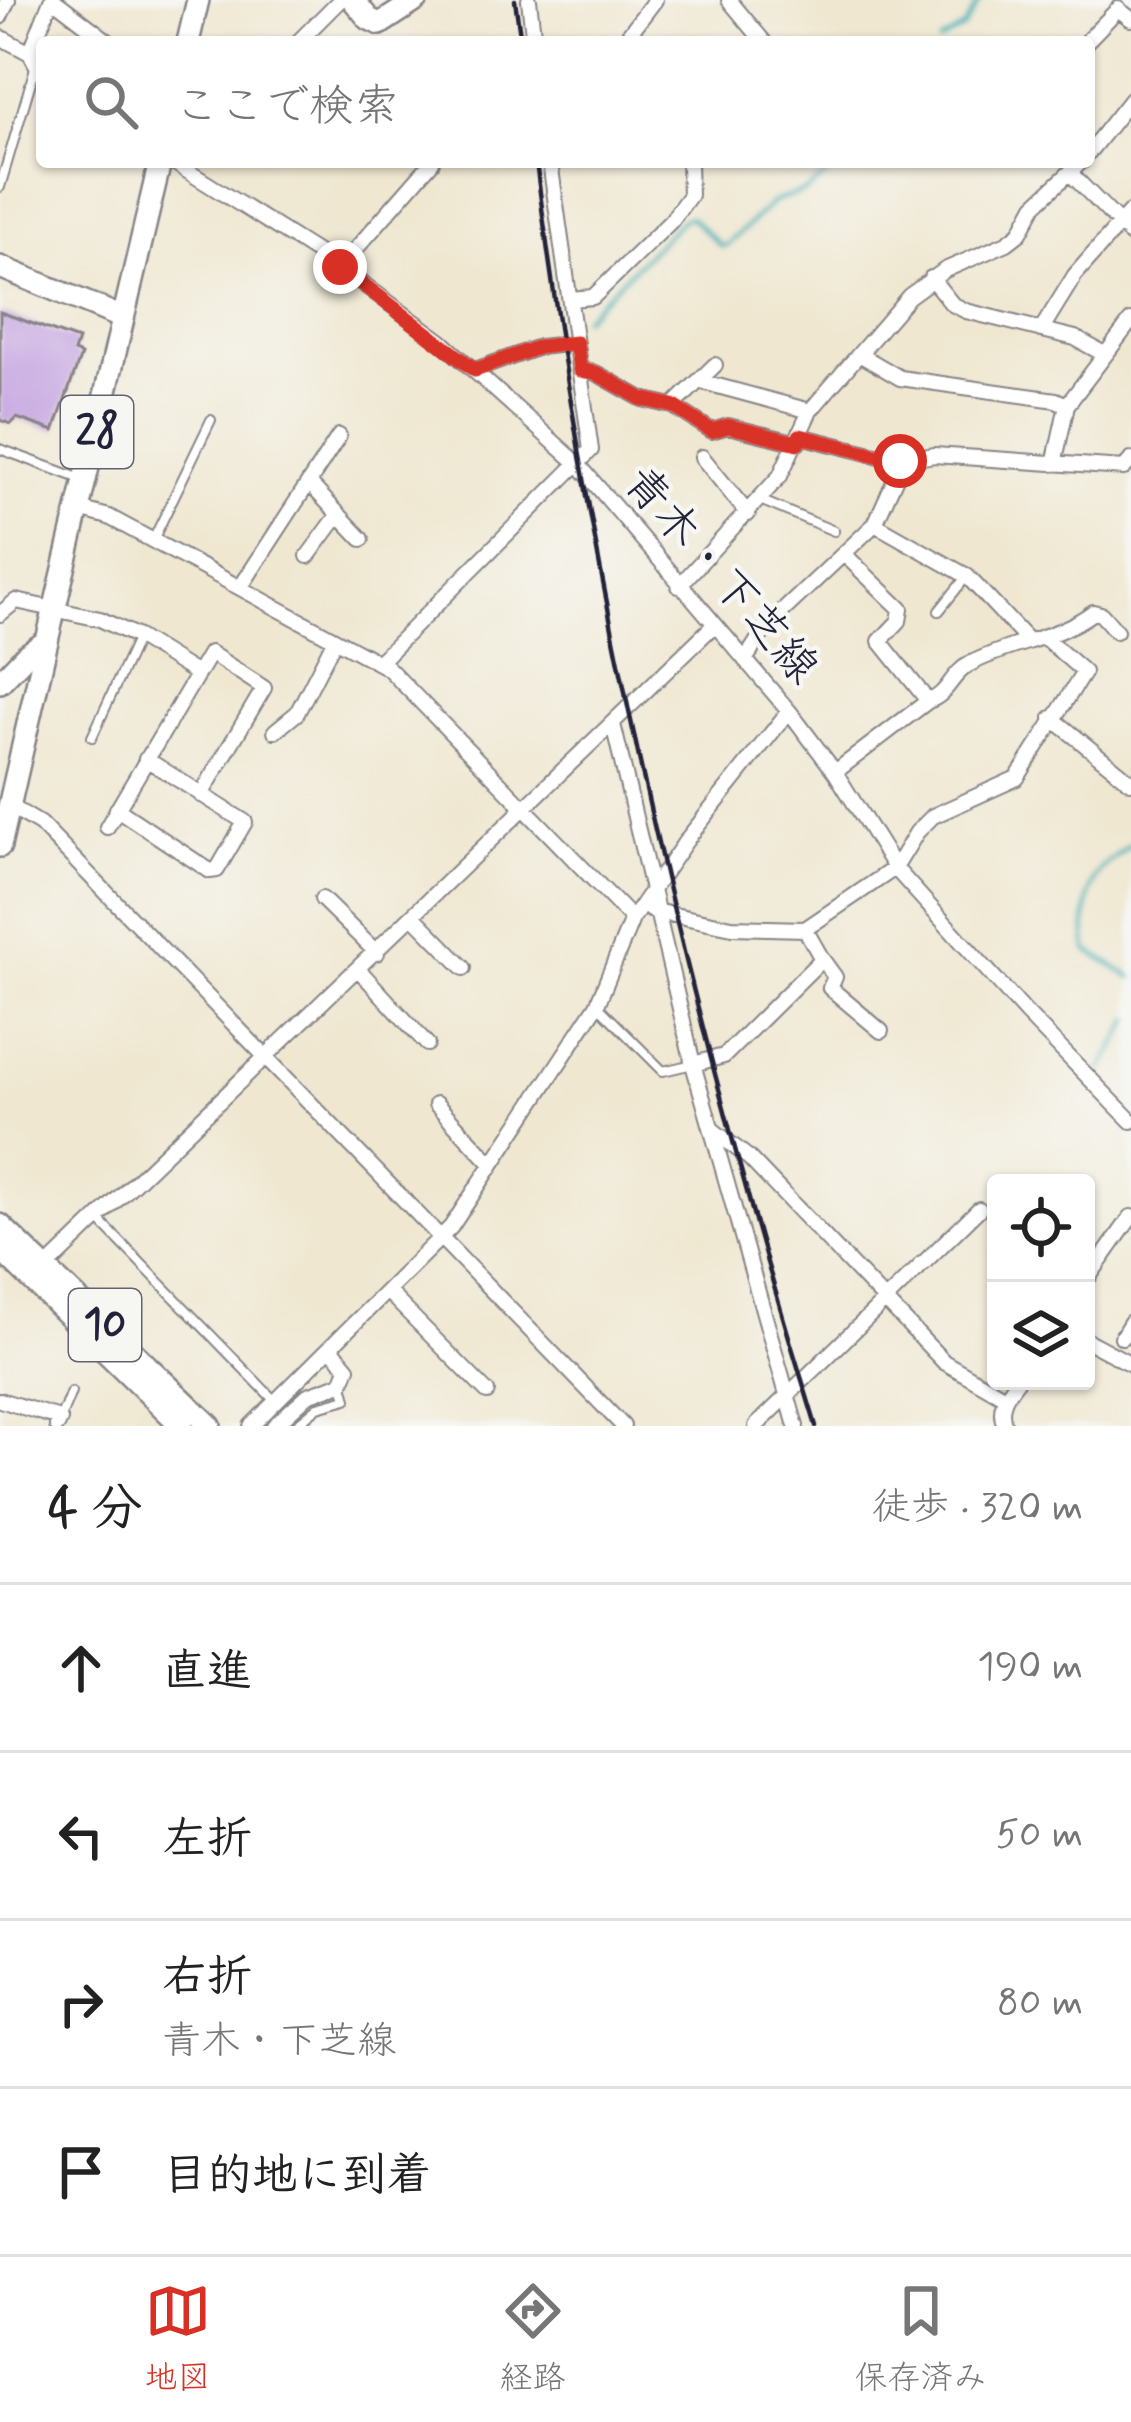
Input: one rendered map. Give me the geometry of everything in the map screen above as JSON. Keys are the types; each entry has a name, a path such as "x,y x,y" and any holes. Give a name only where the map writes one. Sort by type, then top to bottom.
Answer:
{"main road":[{"path":"189,36 198,0"},
{"path":"353,0 380,24 417,0"},
{"name":"28","path":"47,641 159,168"},
{"path":"0,267 123,318"},
{"path":"0,682 47,641"},
{"path":"0,846 47,641"},
{"name":"10","path":"0,1225 209,1426"},
{"name":"10","path":"0,1249 182,1426"}],"street":[{"path":"0,16 8,0"},
{"path":"43,36 52,0 101,36"},
{"path":"304,36 340,0"},
{"path":"529,0 533,36"},
{"path":"628,36 655,0"},
{"path":"729,0 759,36"},
{"path":"1092,36 1118,9 1131,19"},
{"path":"0,37 36,65"},
{"path":"1095,144 1131,99"},
{"name":"青木・下芝線","path":"183,168 340,267 475,370 578,464 789,711 835,772 895,868 1131,1121"},
{"path":"340,267 427,168"},
{"path":"379,662 591,450 551,168"},
{"path":"570,299 593,297 671,221 690,195 689,168"},
{"path":"679,586 760,500 799,439 810,411 909,296 931,278 1007,243 1020,232 1035,205 1076,168 1127,223 1075,275 1041,330"},
{"path":"931,278 945,297 966,311 1075,338 1104,355"},
{"path":"1054,464 1067,405 1131,321"},
{"path":"475,370 539,347 576,343"},
{"path":"859,354 900,377 1067,405"},
{"path":"673,406 715,364"},
{"path":"580,370 596,373 642,399 673,406 712,431 728,426 900,461 934,454 1124,468 1131,460"},
{"path":"699,381 810,411"},
{"path":"240,588 339,436"},
{"path":"702,457 748,514"},
{"path":"745,660 767,626 874,524 900,461"},
{"path":"309,483 362,539"},
{"path":"79,509 109,517 379,662 632,919"},
{"path":"308,556 339,514"},
{"path":"874,524 967,576 1028,641"},
{"path":"844,554 901,609 899,621 880,641 928,701"},
{"path":"0,614 16,601 87,614 138,637 197,674"},
{"path":"835,772 928,701 940,698 967,665 1045,638 1094,611 1116,631"},
{"path":"46,1268 713,626"},
{"path":"656,914 732,927 805,929 895,868 933,816 1017,778 1084,672 1045,638"},
{"path":"275,731 298,713 334,641"},
{"path":"106,827 210,653 264,688 202,795"},
{"path":"251,1426 440,1238 597,1005 632,919 688,838 789,711"},
{"path":"1052,718 1131,782"},
{"path":"613,724 646,899 656,914 796,1426"},
{"path":"117,808 210,871 217,870 245,821 146,759"},
{"path":"10,806 40,824 623,1426"},
{"path":"322,899 377,953"},
{"path":"414,916 464,968"},
{"path":"805,929 835,977 830,988 880,1031"},
{"path":"694,1064 724,1057 822,959"},
{"path":"359,970 427,1044"},
{"path":"436,1104 492,1165"},
{"path":"713,1130 749,1159 944,1362 1005,1396"},
{"path":"755,1426 979,1209"},
{"path":"1095,1268 1131,1216"},
{"path":"388,1292 487,1392"},
{"path":"1122,1337 1131,1322"},
{"path":"1095,1345 1131,1364"},
{"path":"274,1426 308,1395 342,1383 348,1368 332,1349"},
{"path":"1004,1426 1000,1416 1010,1390"},
{"path":"0,1400 58,1423"}],"lane":[{"path":"0,187 36,65"},
{"path":"153,540 211,420"},
{"path":"0,449 86,480"},
{"path":"760,500 834,531"},
{"path":"939,611 967,576"},
{"path":"92,737 138,637"},
{"path":"597,1005 664,1071 694,1064"},
{"path":"99,1220 276,1402"},
{"path":"296,1426 318,1407 347,1399 342,1383"},
{"path":"58,1423 71,1392"}],"building":[{"path":"0,312 78,340 74,352 81,355 54,431 17,418 11,424 0,420"}],"waterway":[{"path":"950,36 964,28 980,0"},
{"path":"583,318 684,218 690,217 721,246 727,245 773,202 806,191 836,168"},
{"path":"1131,843 1095,879 1086,930 1087,950 1131,977"},
{"path":"1098,1077 1131,1019"}],"railway":[{"path":"515,0 520,36"},
{"path":"537,168 585,482 648,800 726,1115 816,1426"}],"route":[{"path":"340,267 475,370 539,347 576,343 580,370 596,373 642,399 673,406 712,431 728,426 798,443 800,436 900,461"}]}
